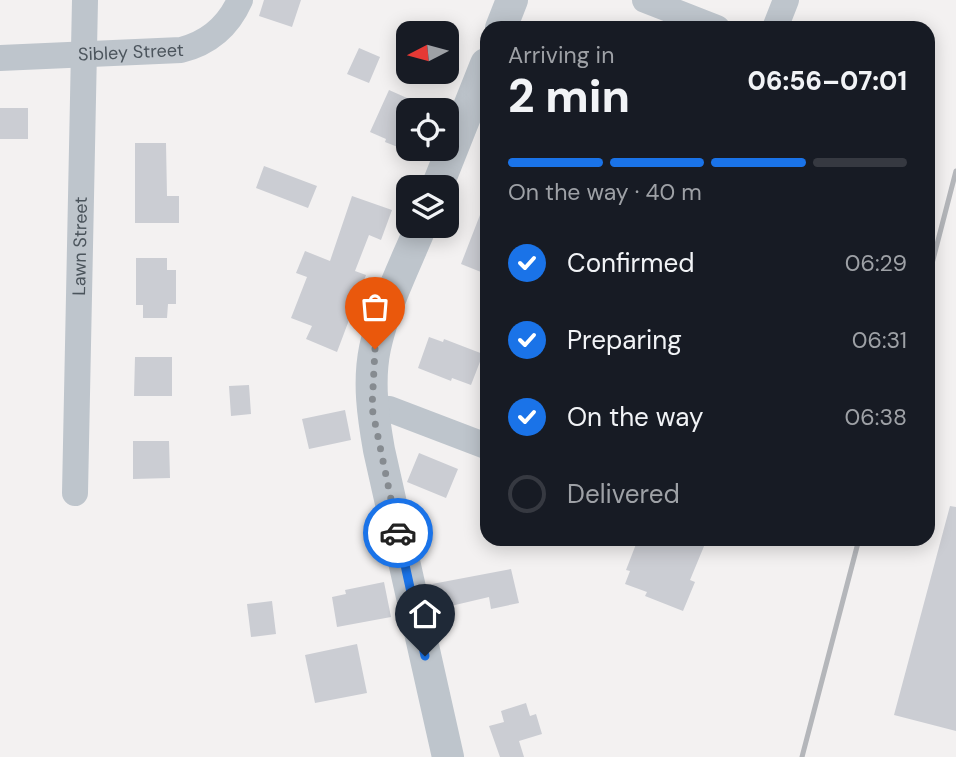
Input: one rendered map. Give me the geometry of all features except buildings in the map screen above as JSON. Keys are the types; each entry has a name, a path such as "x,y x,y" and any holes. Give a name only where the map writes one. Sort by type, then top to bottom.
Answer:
{"street":[{"name":"Lawn Street","path":"75,493 85,0"},
{"name":"Sibley Street","path":"0,58 163,53 197,46 214,36 227,22 240,0"},
{"path":"504,21 512,0"},
{"path":"645,0 699,21"},
{"path":"778,21 786,0"},
{"path":"442,175 480,79"},
{"path":"416,238 380,329 372,368 372,408 448,757"},
{"path":"372,408 389,409 480,444"}],"railway":[{"path":"935,252 956,171"},
{"path":"802,757 857,546"}],"way so far":[{"path":"375,349 372,408 398,533"}],"route":[{"path":"398,533 425,656"}]}
